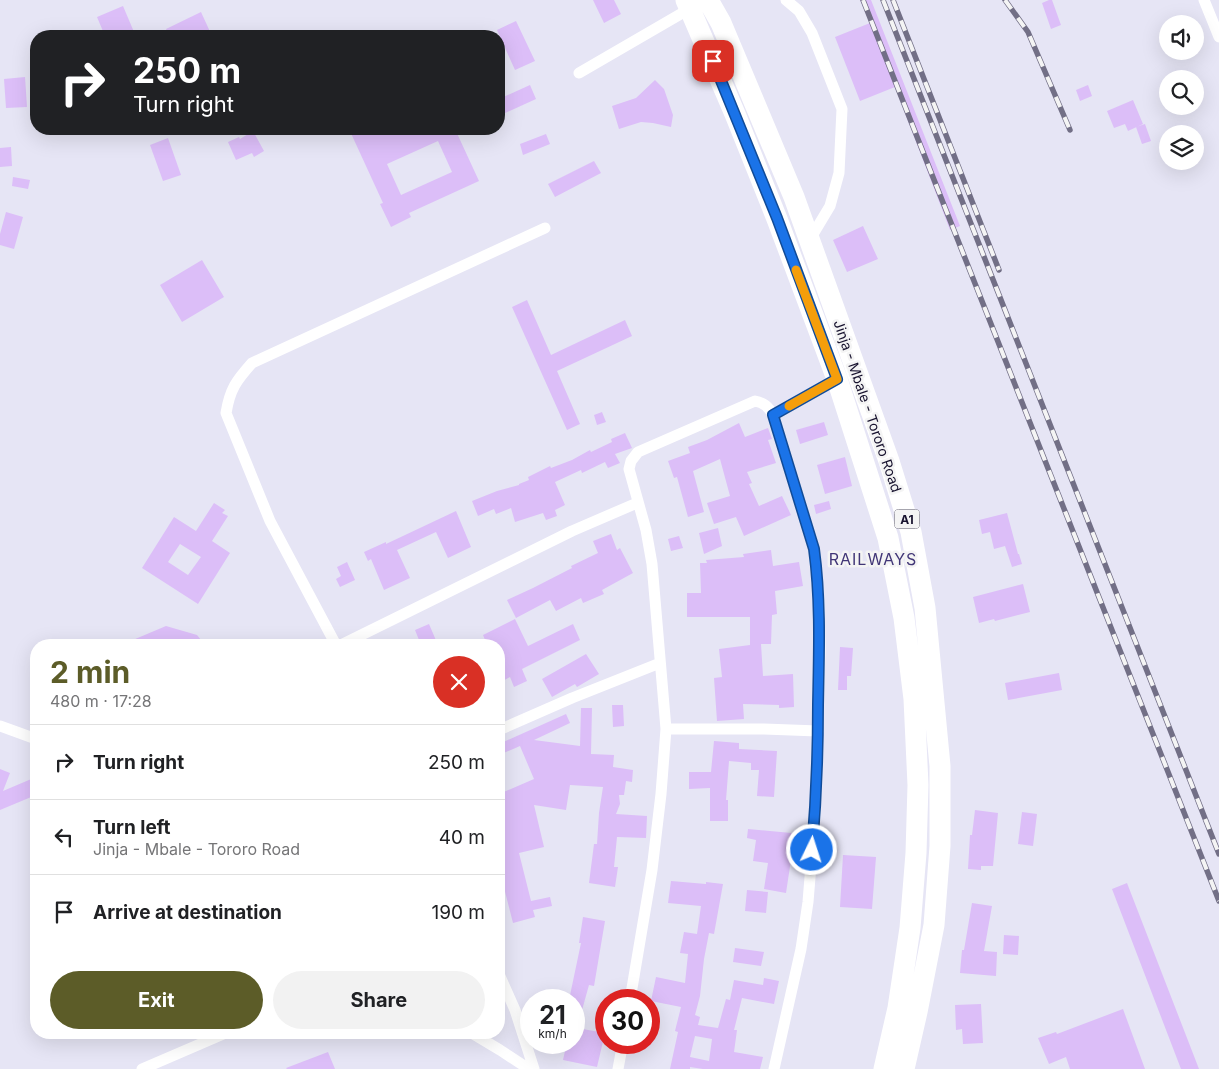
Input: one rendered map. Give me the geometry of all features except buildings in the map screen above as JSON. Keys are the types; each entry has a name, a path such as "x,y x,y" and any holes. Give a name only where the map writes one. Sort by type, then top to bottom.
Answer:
{"highway":[{"name":"Jinja - Mbale - Tororo Road","path":"695,3 725,32 794,198 889,461 911,532 926,617 940,766 940,846 934,925 904,1069"},
{"name":"Jinja - Mbale - Tororo Road","path":"695,3 837,379 888,538 904,618 914,699 918,785 916,863 910,928 898,1008 884,1069"}],"street":[{"path":"786,0 799,11 812,33 842,108 839,173 830,206 809,241"},
{"path":"1204,0 1219,37"},
{"path":"579,73 695,3"},
{"path":"333,639 270,521 226,414 229,395 239,377 252,363 545,228"},
{"path":"773,415 837,379"},
{"path":"632,989 652,870 666,730 652,564 646,530 629,469 631,461 638,452 754,401 763,403 773,415 814,549 819,600 820,649 815,816 808,902 801,949 774,1069"},
{"path":"353,639 572,531 637,503"},
{"path":"505,727 660,663"},
{"path":"0,726 30,737"},
{"path":"666,730 764,729 818,731"},
{"path":"505,988 515,1010 534,1069"},
{"path":"142,1069 212,1039"},
{"path":"482,1039 529,1069"},
{"path":"618,1069 621,1054"}],"railway":[{"path":"863,0 1219,901"},
{"path":"883,0 1219,854"},
{"path":"893,0 999,270"},
{"path":"1005,0 1028,32 1070,130"}],"slow traffic":[{"path":"789,406 837,379 796,270"}],"district":[{"name":"RAILWAYS","path":"873,559"}],"route":[{"path":"713,61 777,218 837,379 773,415 814,549 817,569 820,649 815,816 812,850"}]}
